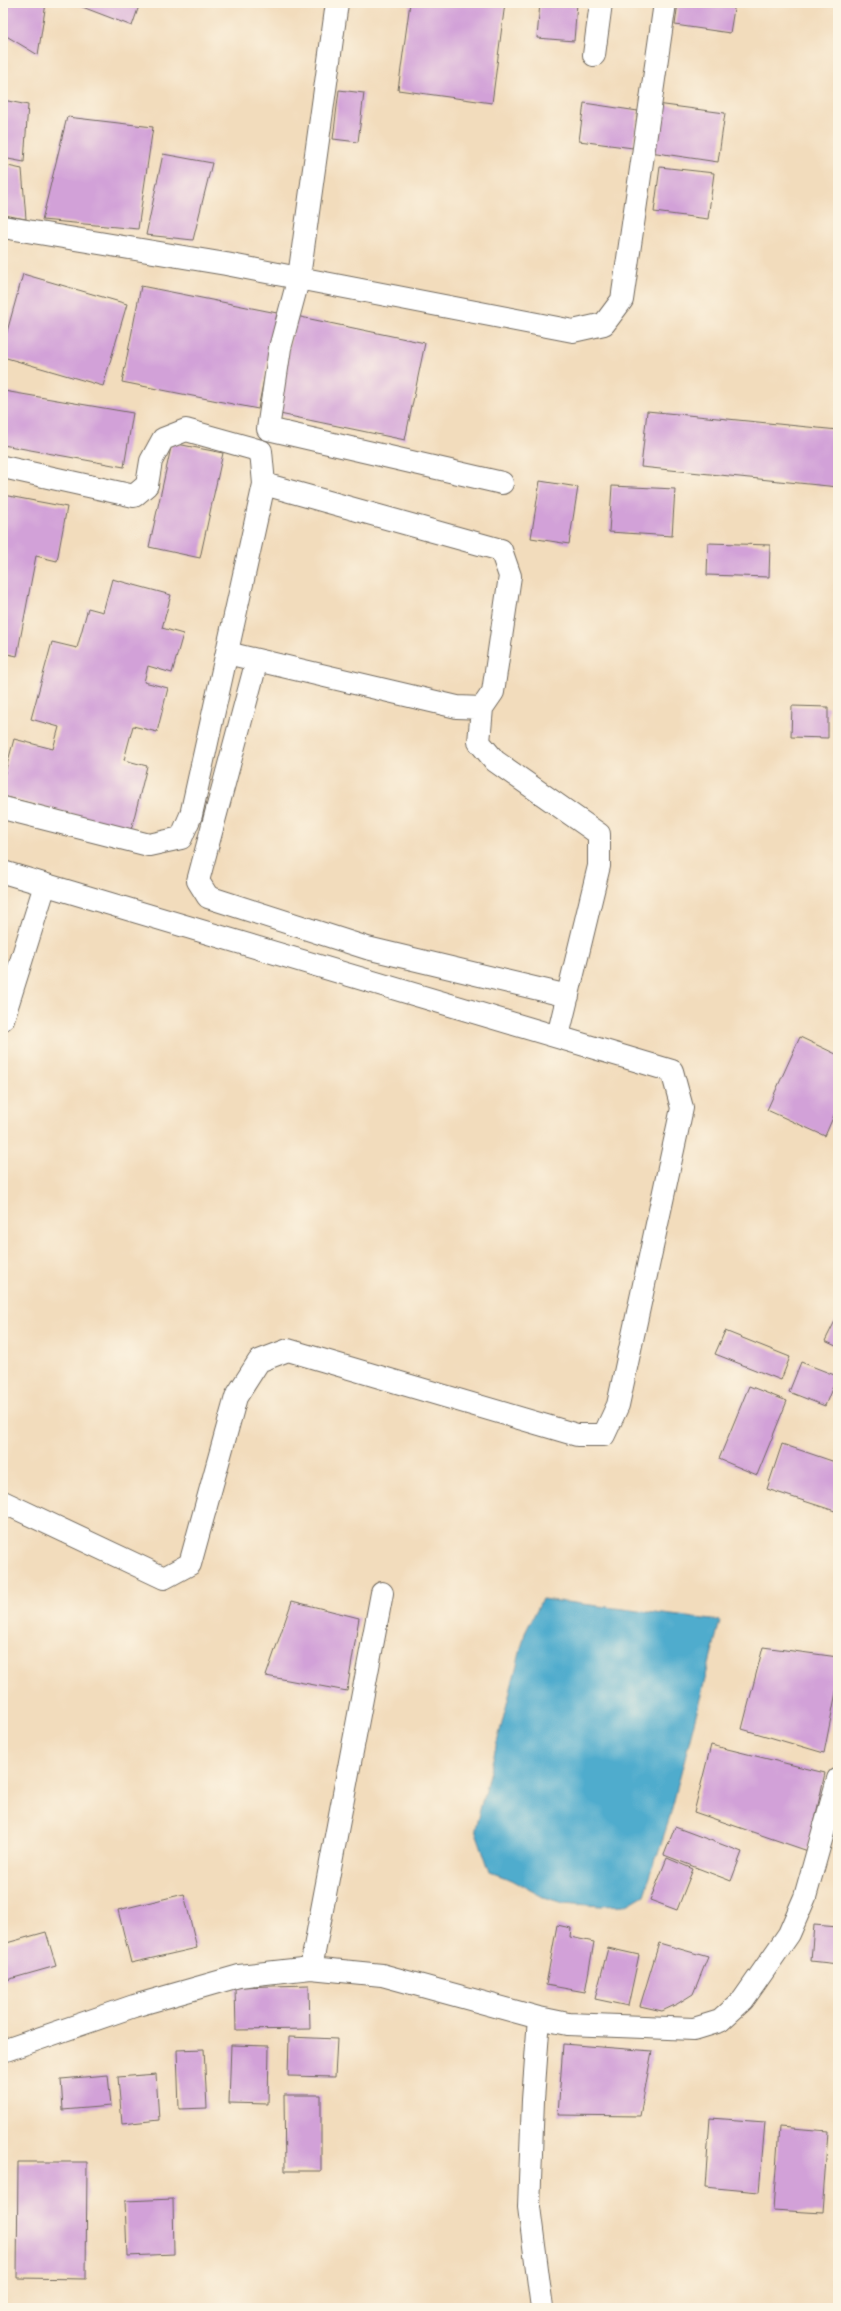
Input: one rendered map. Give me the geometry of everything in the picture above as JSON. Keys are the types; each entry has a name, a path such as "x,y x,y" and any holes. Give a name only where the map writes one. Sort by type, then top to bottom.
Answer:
{"street":[{"path":"337,3 299,278 280,348 268,429 502,483"},
{"path":"594,55 601,3"},
{"path":"3,227 299,278 573,331 604,324 622,300 665,3"},
{"path":"3,467 134,496 147,485 150,461 163,439 186,430 261,451 264,484 191,815 181,838 149,845 3,808"},
{"path":"264,484 501,550 510,576 493,692 482,708 479,742 495,761 599,834 599,866 558,1036"},
{"path":"227,653 457,706 482,708"},
{"path":"257,660 198,881 208,897 367,948 568,996"},
{"path":"3,872 672,1071 682,1108 618,1406 604,1435 577,1435 288,1350 259,1361 236,1397 190,1564 164,1578 3,1502"},
{"path":"3,1019 45,885"},
{"path":"311,1968 382,1593"},
{"path":"3,2051 134,2006 239,1976 311,1968 382,1974 539,2018 568,2024 694,2029 720,2021 743,2000 789,1934 806,1897 838,1779"},
{"path":"539,2018 533,2100 529,2207 542,2308"}],"water":[{"path":"542,1599 720,1621 669,1820 644,1895 627,1905 601,1906 563,1903 543,1897 512,1880 490,1872 475,1829 525,1633"}],"building":[{"path":"3,3 46,3 38,55 3,34"},
{"path":"72,3 140,3 132,26"},
{"path":"410,3 505,3 492,103 398,90"},
{"path":"540,3 577,3 574,41 537,38"},
{"path":"678,3 735,3 730,33 675,25"},
{"path":"339,90 364,93 358,142 333,139"},
{"path":"3,100 28,105 24,162 3,158"},
{"path":"584,103 638,111 633,148 579,141"},
{"path":"657,104 725,113 718,162 650,152"},
{"path":"67,117 153,127 138,229 42,220"},
{"path":"163,154 212,163 193,240 146,235"},
{"path":"3,165 22,169 26,219 3,215"},
{"path":"660,167 714,173 708,219 654,212"},
{"path":"23,274 127,304 103,386 3,357 3,346"},
{"path":"141,286 277,313 258,409 122,382"},
{"path":"296,316 425,343 405,440 275,413"},
{"path":"4,391 133,413 124,467 3,445"},
{"path":"647,411 838,430 838,487 641,467"},
{"path":"172,443 223,453 200,558 149,547"},
{"path":"540,481 578,487 569,544 531,538"},
{"path":"612,486 675,489 672,536 609,532"},
{"path":"3,495 67,507 57,561 36,556 17,656 3,653"},
{"path":"708,543 770,545 769,577 707,575"},
{"path":"112,579 171,595 162,628 183,634 172,673 148,666 144,682 168,688 157,732 133,726 124,760 147,766 131,830 3,796 3,780 14,739 53,749 59,727 31,719 52,642 77,648 88,608 103,612"},
{"path":"792,706 828,707 828,738 791,737"},
{"path":"800,1037 838,1055 838,1106 825,1136 767,1110"},
{"path":"838,1315 838,1347 825,1341"},
{"path":"725,1331 790,1357 781,1380 715,1354"},
{"path":"801,1362 837,1376 825,1406 789,1392"},
{"path":"749,1386 787,1401 757,1475 719,1459"},
{"path":"782,1444 838,1463 838,1512 767,1489"},
{"path":"292,1601 359,1618 347,1691 266,1676"},
{"path":"763,1647 838,1657 838,1682 824,1753 742,1729"},
{"path":"711,1745 825,1773 808,1851 694,1812"},
{"path":"675,1827 742,1852 731,1881 664,1855"},
{"path":"667,1858 693,1869 677,1910 650,1900"},
{"path":"184,1894 197,1948 131,1963 118,1910"},
{"path":"557,1925 571,1928 570,1937 594,1942 585,1992 546,1985"},
{"path":"814,1925 838,1927 838,1964 811,1961"},
{"path":"46,1932 56,1966 3,1981 3,1944"},
{"path":"659,1943 708,1957 693,1994 662,2011 640,2006"},
{"path":"608,1948 639,1955 628,2006 595,1999"},
{"path":"309,1985 310,2029 236,2030 235,1987"},
{"path":"289,2037 337,2039 335,2077 288,2076"},
{"path":"563,2044 652,2051 640,2116 558,2115"},
{"path":"231,2045 269,2046 268,2104 229,2103"},
{"path":"204,2049 207,2108 179,2109 177,2050"},
{"path":"156,2074 159,2120 122,2124 118,2077"},
{"path":"108,2075 111,2106 63,2110 61,2079"},
{"path":"284,2095 321,2095 321,2171 285,2171"},
{"path":"710,2118 765,2122 759,2192 705,2187"},
{"path":"779,2127 828,2131 822,2213 773,2210"},
{"path":"18,2162 87,2162 86,2279 17,2278"},
{"path":"3,2198 6,2198 4,2228 3,2228"},
{"path":"173,2199 174,2254 127,2256 125,2201"}]}
